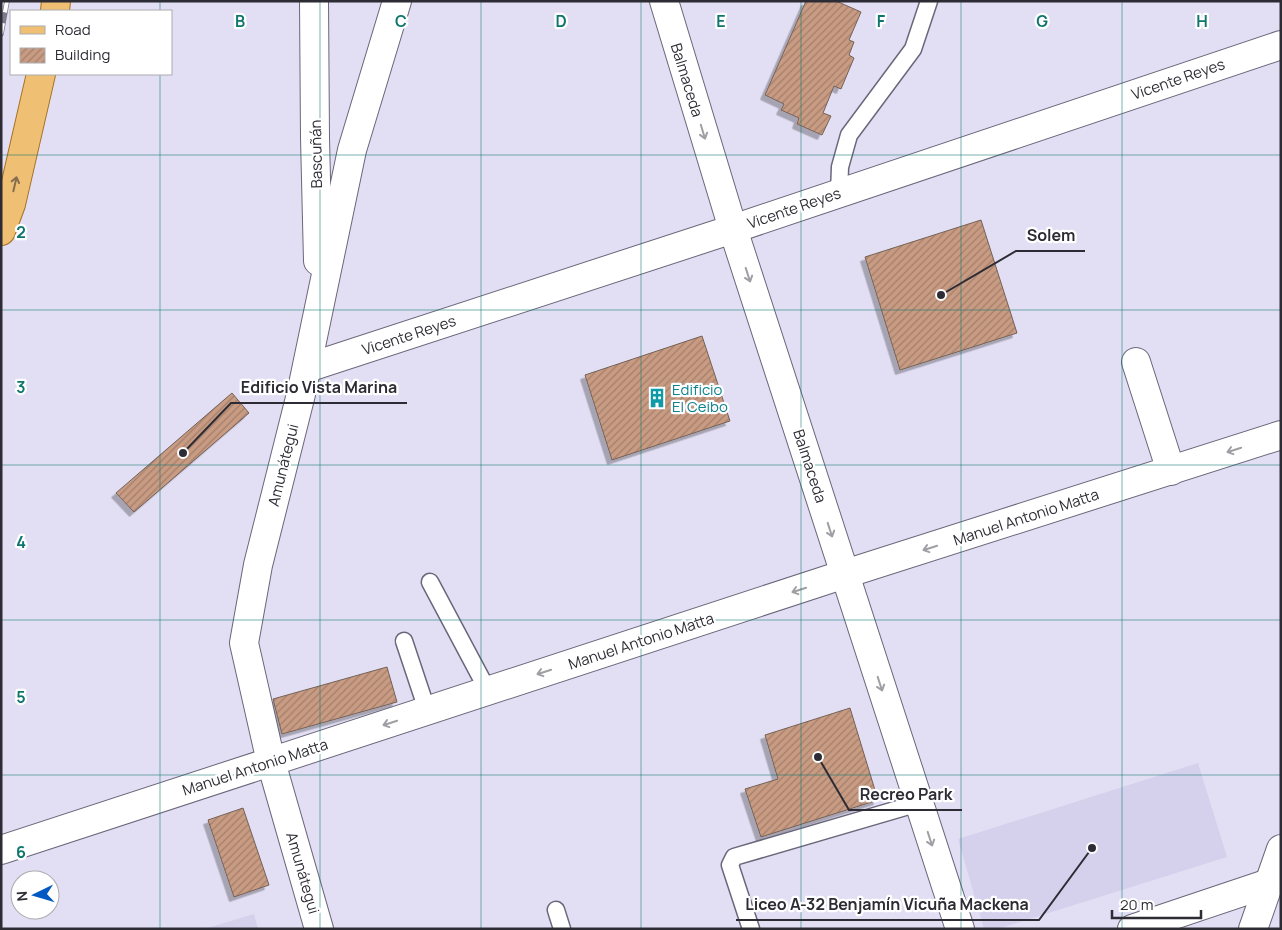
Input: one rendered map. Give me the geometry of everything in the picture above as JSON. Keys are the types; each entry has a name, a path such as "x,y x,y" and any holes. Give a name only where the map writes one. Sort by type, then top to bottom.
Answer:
{"main road":[{"path":"1,231 11,204 41,75"}],"street":[{"name":"Bascuñán","path":"314,1 315,138 320,307"},
{"name":"Amunátegui","path":"319,929 271,762 244,643 258,566 307,368 352,150 396,1"},
{"name":"Balmaceda","path":"664,1 733,229 960,929"},
{"name":"Vicente Reyes","path":"307,368 733,229 1281,45"},
{"path":"1136,362 1171,471"},
{"name":"Manuel Antonio Matta","path":"1,850 845,574 1281,435"},
{"path":"1253,929 1281,849"},
{"path":"1132,929 1269,883"}],"lane":[{"path":"839,193 840,167 849,135 912,49 929,1"},
{"path":"430,582 488,691"},
{"path":"404,641 427,710"},
{"path":"752,929 730,865 734,857 919,803"},
{"path":"556,910 562,929"}],"shaded area":[{"path":"1198,763 1227,857 998,929 984,929 958,839"},
{"path":"254,914 258,929 204,929"}],"building":[{"path":"806,1 836,1 861,12 849,40 854,42 849,55 854,58 841,89 834,86 823,113 831,116 822,135 797,124 799,118 781,110 784,104 765,95"},
{"path":"981,220 1017,333 900,370 865,257"},
{"name":"Edificio El Ceibo","path":"702,336 730,421 612,460 585,375"},
{"path":"232,393 249,413 134,512 116,493"},
{"path":"387,667 397,702 282,734 273,699"},
{"path":"850,708 878,800 761,837 745,789 778,779 765,735"},
{"path":"243,808 269,885 234,897 208,820"}],"railway":[{"path":"1,34 7,1"}],"place":[{"name":"Solem","path":"941,295"},
{"name":"Edificio El Ceibo","path":"657,398"},
{"name":"Edificio Vista Marina","path":"183,453"},
{"name":"Recreo Park","path":"818,757"},
{"name":"Liceo A-32 Benjamín Vicuña Mackena","path":"1092,848"}]}
